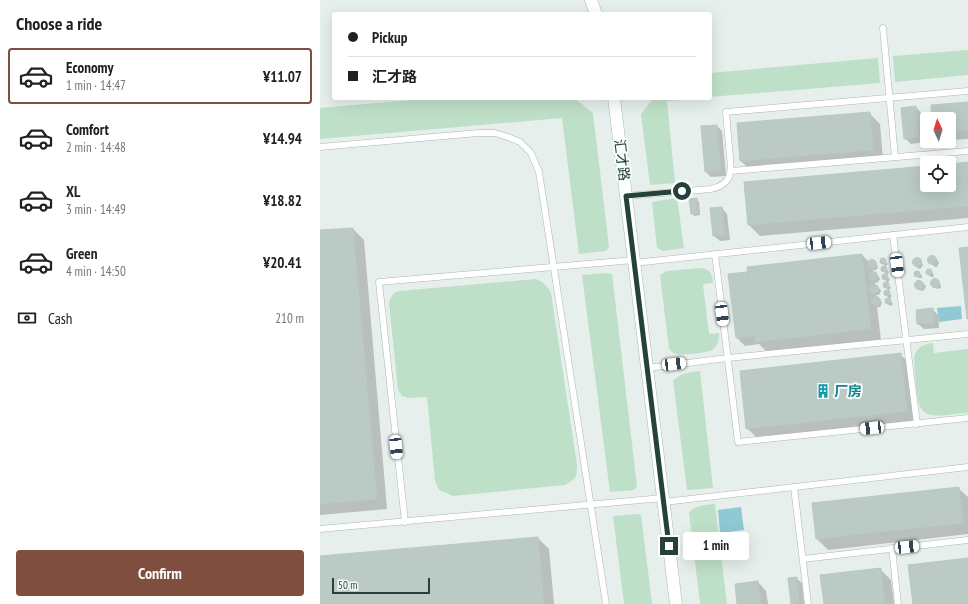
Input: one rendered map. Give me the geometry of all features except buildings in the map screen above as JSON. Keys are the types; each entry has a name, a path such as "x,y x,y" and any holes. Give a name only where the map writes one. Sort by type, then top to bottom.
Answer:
{"main road":[{"path":"591,0 595,12"},
{"name":"汇才路","path":"614,100 676,604"}],"lane":[{"path":"883,28 895,157"},
{"path":"626,196 716,188 725,182 728,179 732,169 726,112 968,91"},
{"path":"320,147 478,133 495,133 520,142 532,153 540,172 606,604"},
{"path":"731,171 968,151"},
{"path":"405,522 379,282 715,254 968,226"},
{"path":"893,235 917,424"},
{"path":"715,254 738,442 968,418"},
{"path":"647,368 728,358 968,334"},
{"path":"320,529 663,500 968,467"},
{"path":"794,487 808,604"},
{"path":"803,559 968,540"},
{"path":"892,548 898,604"}],"green space":[{"path":"968,50 968,75 895,82 893,56"},
{"path":"878,58 880,83 712,97 712,73"},
{"path":"413,100 577,100 593,113 609,247 606,251 579,254 562,118 320,139 320,108"},
{"path":"652,100 679,100 667,101 675,183 650,185 641,114"},
{"path":"677,198 684,248 663,251 657,248 652,202"},
{"path":"701,268 709,271 712,277 713,283 703,284 709,334 719,333 718,343 712,350 705,352 677,354 669,349 660,275 667,271"},
{"path":"612,274 637,486 634,490 610,492 582,275"},
{"path":"536,279 545,284 551,293 577,465 576,476 565,485 453,496 439,490 435,481 427,397 409,398 402,396 398,390 389,303 391,297 399,291"},
{"path":"933,343 934,353 968,349 968,413 931,415 923,411 919,404 914,359 916,352 920,347"},
{"path":"700,371 713,488 687,490 673,380 686,373"},
{"path":"715,504 727,604 700,604 689,512 704,505"},
{"path":"641,515 652,604 624,604 613,516"}],"water":[{"path":"961,306 962,319 939,322 937,308"},
{"path":"741,507 744,530 720,533 718,510"}],"place":[{"name":"厂房","path":"823,391"}],"route":[{"path":"669,546 626,196 682,191"}]}
